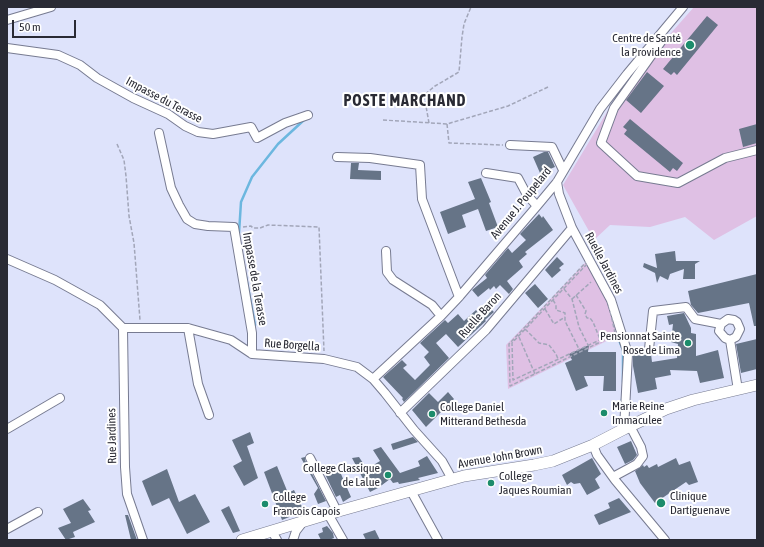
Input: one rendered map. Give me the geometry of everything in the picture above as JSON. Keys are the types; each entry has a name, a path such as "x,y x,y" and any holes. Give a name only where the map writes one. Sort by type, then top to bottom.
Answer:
{"main road":[{"name":"Avenue John Brown","path":"242,540 275,535 303,522 452,479 473,474 549,462 593,445 627,427 679,405 757,386"}],"street":[{"path":"7,20 51,7"},
{"path":"684,7 614,108 601,144 638,176 678,183 725,158 757,150"},
{"name":"Avenue J. Poupelard","path":"373,379 441,316 537,206 557,182 600,109 627,74 684,7"},
{"name":"Impasse du Terasse","path":"7,48 58,55 80,65 97,78 132,98 168,114 185,126 198,132 213,134 251,127 257,138 285,123 308,115"},
{"name":"Impasse de la Terasse","path":"159,133 171,188 187,218 195,224 234,227 252,333 252,354"},
{"path":"510,145 552,147 563,170"},
{"path":"338,157 370,158 420,165 422,199 458,297"},
{"path":"486,173 518,178 528,195 537,206"},
{"name":"Ruelle Jardines","path":"557,182 559,194 572,228 611,300 628,354 627,427"},
{"name":"Ruelle Baron","path":"400,413 486,330 572,228"},
{"path":"386,251 387,272 394,280 432,305 441,316"},
{"path":"7,259 55,280 100,305 123,328"},
{"path":"649,349 653,310 686,307 695,319 721,324"},
{"path":"728,319 737,322 740,329 736,337 730,340 725,338 719,331 721,324 728,319"},
{"name":"Rue Borgella","path":"123,328 188,328 231,340 252,354 324,359 358,367 373,379 414,430 442,461 452,479"},
{"name":"Rue Jardines","path":"123,328 125,467 128,494 143,540"},
{"path":"188,328 198,384 208,415"},
{"path":"730,340 738,390"},
{"path":"7,429 60,398"},
{"path":"612,477 637,464 643,456 641,447 627,427"},
{"path":"593,445 597,455 612,477 665,540"},
{"path":"310,458 343,540"},
{"path":"412,491 438,540"},
{"path":"7,529 38,512"},
{"path":"293,540 296,532 303,522"}],"path":[{"path":"429,123 424,95 435,86 460,72 464,24 472,7"},
{"path":"383,120 447,124 508,106 548,87"},
{"path":"447,124 449,142 510,145"},
{"path":"117,144 124,160 129,216 134,243 140,328"},
{"path":"242,227 252,226 254,228 260,228 268,225 319,227 324,359"},
{"path":"588,260 609,301 619,333 534,374 510,386 509,344 588,260"},
{"path":"588,263 596,278 608,302 615,332 513,380 512,343 588,263"},
{"path":"572,299 596,278"},
{"path":"564,289 572,299 579,327 588,345"},
{"path":"576,295 586,311 585,314 587,318 590,318 593,322 600,340"},
{"path":"553,300 556,305 556,310 565,314 565,321 579,350"},
{"path":"545,309 554,324 565,316"},
{"path":"525,329 539,343 549,345 558,359"},
{"path":"519,336 534,374"}],"shaded area":[{"path":"694,7 757,7 757,216 714,240 685,217 650,227 610,225 594,240 563,185 619,92"},
{"path":"588,260 610,301 619,335 508,389 506,345"}],"building":[{"path":"707,16 718,25 677,75 674,72 671,75 663,69"},
{"path":"647,72 664,86 641,113 626,100"},
{"path":"630,119 683,163 677,171 673,168 670,172 624,134 627,130 623,127"},
{"path":"757,124 757,143 743,147 739,129"},
{"path":"544,152 548,152 555,167 540,173 533,157"},
{"path":"351,163 359,163 358,170 381,171 381,180 350,179"},
{"path":"481,178 491,202 489,203 498,227 486,231 478,209 462,215 466,227 448,234 440,212 475,199 468,182"},
{"path":"539,214 542,218 543,216 553,230 525,252 527,254 519,261 523,267 507,281 513,289 509,294 500,285 496,289 494,286 478,297 472,290 487,278 485,275 508,248 512,253 526,240 520,234"},
{"path":"675,251 676,261 700,261 695,264 695,279 683,279 684,269 670,274 668,280 660,276 657,283 655,273 643,267 644,263 657,268 655,254"},
{"path":"557,257 564,264 559,268 561,270 552,278 545,270"},
{"path":"757,274 757,326 754,326 749,303 698,313 691,305 688,291"},
{"path":"535,284 548,299 538,308 525,293"},
{"path":"489,307 494,312 458,347 446,334 436,343 449,358 404,402 402,399 403,398 383,377 402,360 407,365 403,368 415,380 430,365 424,357 429,352 420,343 445,320 448,323 458,314 464,321 476,310 479,314 484,309 486,310"},
{"path":"684,313 691,328 691,333 696,334 696,356 718,350 724,378 700,383 697,371 670,370 671,375 655,378 657,389 638,393 633,366 633,354 644,352 651,354 652,362 677,358 678,344 671,342 673,324 669,325 667,316"},
{"path":"757,339 757,369 741,373 736,344"},
{"path":"589,345 588,352 616,352 616,391 603,391 604,376 584,376 588,386 576,391 565,363 572,360 569,354"},
{"path":"448,392 454,399 426,427 412,410 429,393 438,402"},
{"path":"250,432 254,443 247,446 258,478 244,486 233,466 242,461 232,440"},
{"path":"413,437 418,442 393,450 391,444"},
{"path":"631,441 637,455 633,460 625,464 617,447"},
{"path":"381,447 400,473 420,466 418,461 427,456 438,473 418,478 420,480 399,484 398,482 393,483 390,479 370,492 352,458 359,457 367,469 380,461 373,450"},
{"path":"305,457 305,460 326,501 318,504 314,494 318,488 301,458"},
{"path":"592,458 601,474 595,479 600,488 587,495 580,483 574,484 571,482 567,485 562,475"},
{"path":"676,458 679,465 690,461 698,482 689,485 686,482 655,503 640,483 635,471 643,465 644,467 647,465 649,468 657,464 658,467"},
{"path":"277,466 288,493 294,490 304,511 282,520 264,472"},
{"path":"338,467 351,497 343,502 340,495 336,497 325,474"},
{"path":"167,469 179,502 195,494 210,522 187,534 169,498 152,506 142,481"},
{"path":"619,498 631,512 599,525 594,515 610,508 608,503"},
{"path":"83,499 91,510 88,511 95,522 73,532 75,537 66,540 58,528 71,523 63,509"},
{"path":"229,506 240,531 233,533 221,510"},
{"path":"125,515 128,515 137,540 131,540"},
{"path":"327,526 333,533 334,538 329,540 321,540 318,534 323,532 322,528"},
{"path":"375,530 380,540 366,540 363,534"}],"waterway":[{"path":"239,233 241,202 252,177 278,144 304,120"},
{"path":"246,277 255,325"},
{"path":"620,336 619,340 623,350 623,382"},
{"path":"621,411 622,399"}],"place":[{"name":"Centre de Santé la Providence","path":"690,45"},
{"name":"Pensionnat Sainte Rose de Lima","path":"688,343"},
{"name":"Marie Reine Immaculee","path":"604,413"},
{"name":"College Daniel Mitterand Bethesda","path":"432,414"},
{"name":"College Classique de Lalue","path":"388,475"},
{"name":"College Jaques Roumian","path":"491,483"},
{"name":"Clinique Dartiguenave","path":"661,503"},
{"name":"College Francois Capois","path":"265,504"}],"district":[{"name":"POSTE MARCHAND","path":"405,101"}]}
